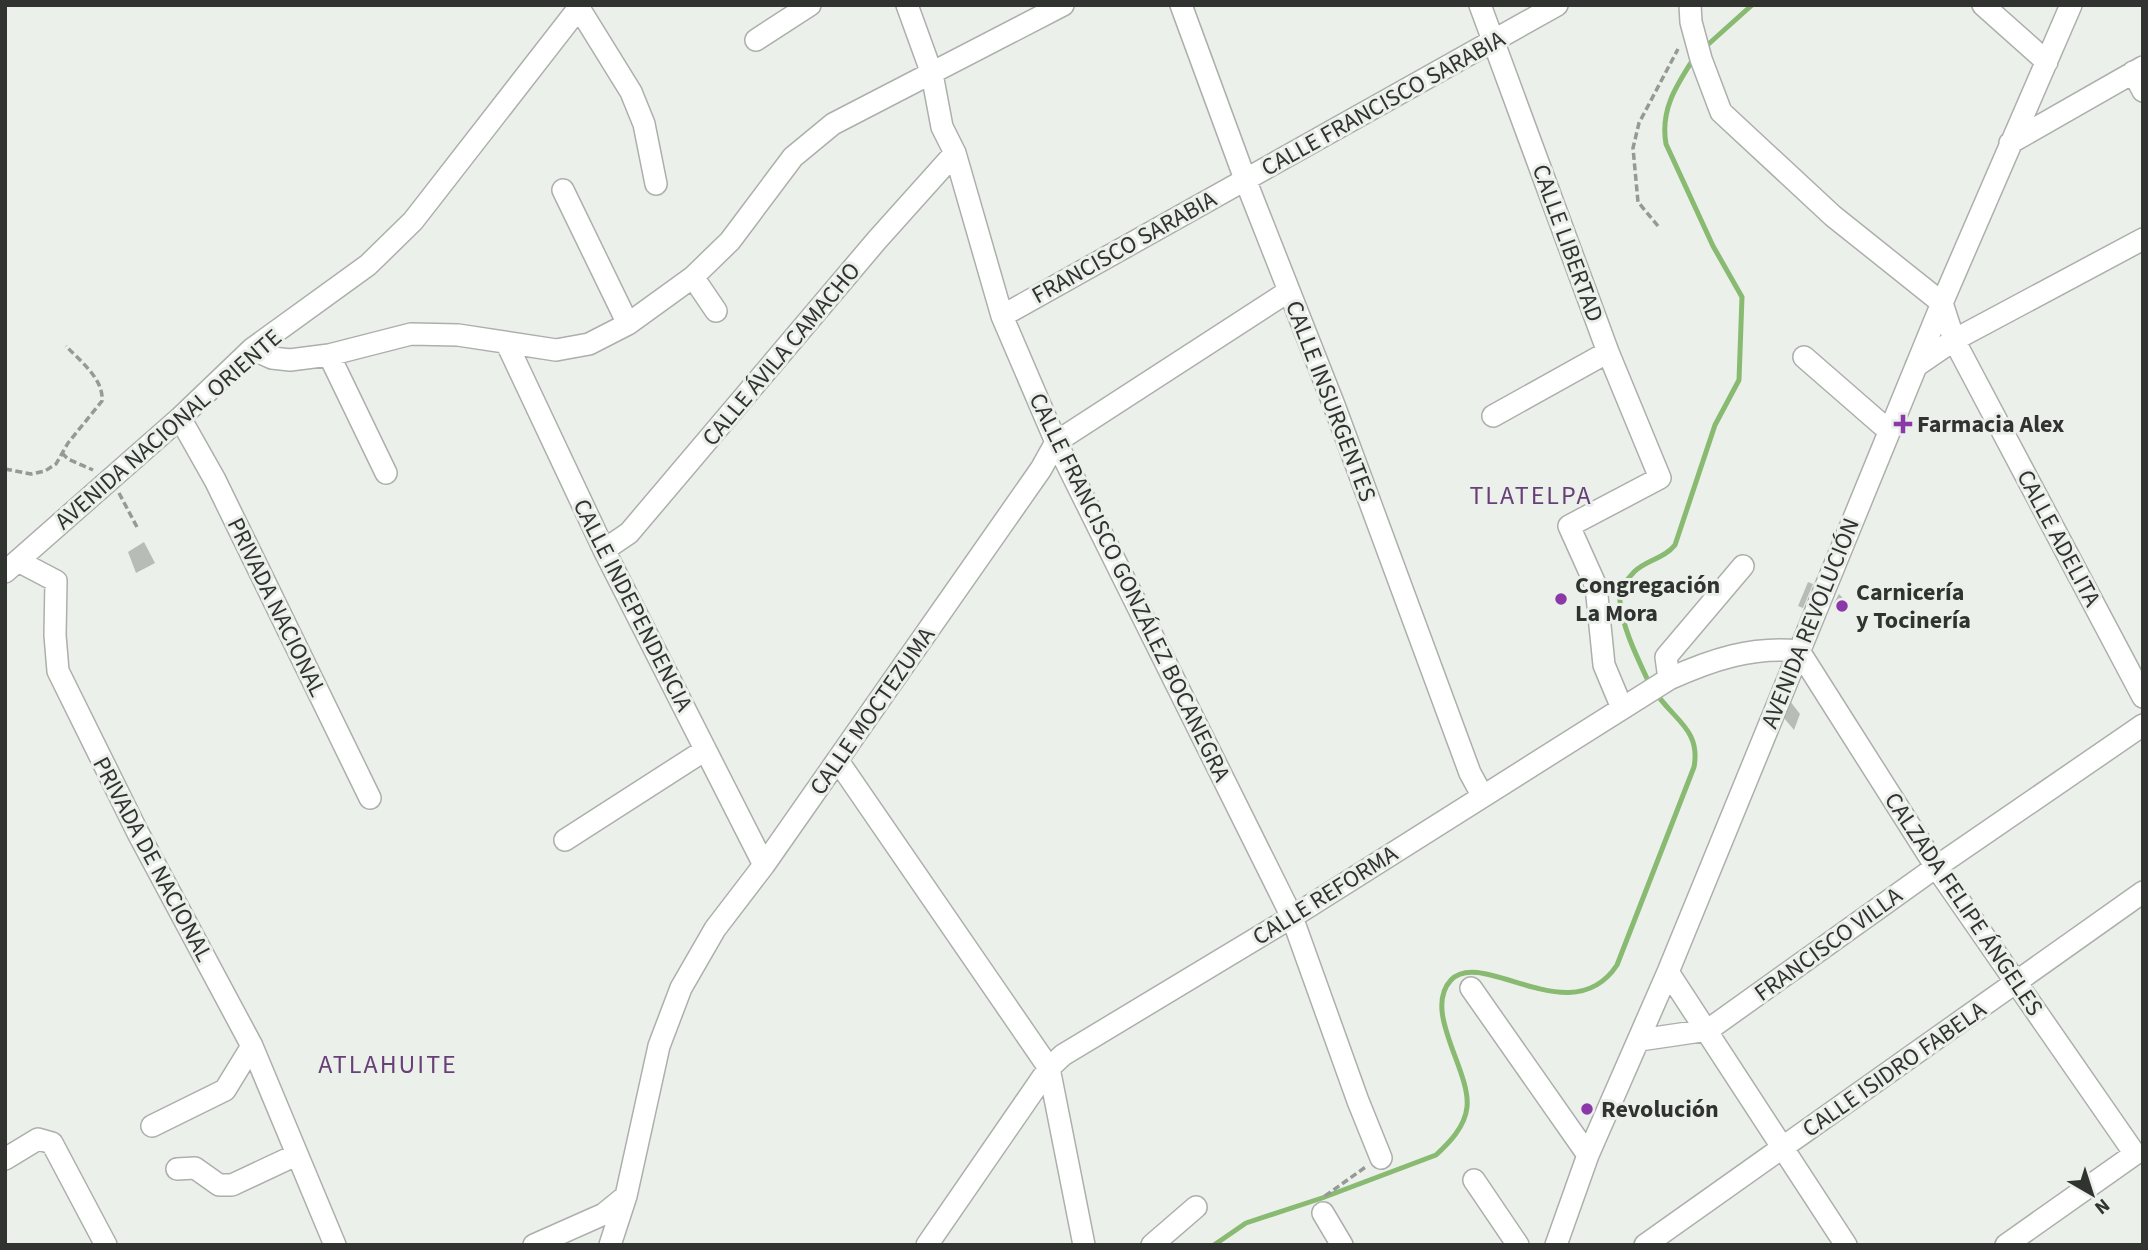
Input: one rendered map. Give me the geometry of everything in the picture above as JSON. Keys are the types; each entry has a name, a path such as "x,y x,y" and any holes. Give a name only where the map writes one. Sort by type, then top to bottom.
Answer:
{"street":[{"path":"756,40 810,5"},
{"name":"CALLE FRANCISCO GONZÁLEZ BOCANEGRA","path":"906,5 932,74 942,127 955,153 1002,316 1056,442 1292,917 1381,1158"},
{"path":"252,349 272,358 290,360 328,355 411,334 458,335 556,350 589,344 628,324 693,276 730,241 778,175 812,139 833,124 1063,5"},
{"name":"CALLE INSURGENTES","path":"1181,5 1245,179 1334,405 1470,773 1482,795"},
{"name":"CALLE LIBERTAD","path":"1480,5 1608,352 1660,478 1569,526 1595,586 1604,665 1622,708"},
{"name":"CALLE FRANCISCO SARABIA","path":"1245,179 1494,43 1557,5"},
{"path":"1983,5 2048,62"},
{"name":"AVENIDA REVOLUCIÓN","path":"1556,1245 1588,1155 1640,1040 1942,303 2010,143 2048,62 2069,6"},
{"path":"580,7 631,92 644,124 656,184"},
{"name":"AVENIDA NACIONAL ORIENTE","path":"12,567 180,418 252,349 368,265 413,221 580,7"},
{"path":"1692,20 1701,59 1721,112 1833,216 1942,303"},
{"path":"2010,143 2047,121 2140,77"},
{"path":"2032,96 2047,121"},
{"name":"CALLE ÁVILA CAMACHO","path":"604,550 629,533 869,249 955,153"},
{"name":"FRANCISCO SARABIA","path":"1002,316 1245,179"},
{"path":"563,190 628,324"},
{"path":"1916,366 1954,340 2143,239"},
{"path":"693,276 716,311"},
{"name":"CALLE MOCTEZUMA","path":"610,1245 626,1196 659,1046 681,988 715,929 838,761 1041,469 1056,442 1289,291"},
{"name":"CALLE ADELITA","path":"1942,303 1954,340 2143,697"},
{"name":"CALLE INDEPENDENCIA","path":"507,344 604,550 764,865"},
{"path":"1493,416 1608,352"},
{"path":"328,355 386,473"},
{"path":"1804,357 1889,431"},
{"name":"PRIVADA NACIONAL","path":"180,418 215,480 370,799"},
{"path":"1669,679 1666,657 1743,566"},
{"name":"PRIVADA DE NACIONAL","path":"12,567 57,581 55,635 58,671 138,833 252,1046"},
{"name":"CALLE REFORMA","path":"927,1245 1049,1069 1063,1055 1292,917 1643,693 1698,666 1732,656 1772,648 1798,651"},
{"name":"CALZADA FELIPE ÁNGELES","path":"1798,651 1936,867 2135,1154 2006,1245"},
{"name":"FRANCISCO VILLA","path":"1640,1040 1708,1030 1936,867 2143,724"},
{"path":"565,840 705,750"},
{"path":"838,761 1049,1069 1084,1245"},
{"name":"CALLE ISIDRO FABELA","path":"1645,1245 2143,892"},
{"path":"1668,972 1846,1245"},
{"path":"1471,988 1588,1155"},
{"path":"152,1126 225,1090 252,1046"},
{"path":"252,1046 335,1245"},
{"path":"5,1159 38,1139 52,1143 106,1245"},
{"path":"177,1169 195,1168 219,1185 232,1185 296,1155"},
{"path":"1474,1180 1518,1245"},
{"path":"534,1245 604,1214 626,1196"},
{"path":"1152,1245 1196,1207"},
{"path":"1323,1213 1342,1245"}],"path":[{"path":"1658,226 1638,202 1633,148 1639,123 1692,20"},
{"path":"5,469 31,474 45,471 56,464 102,401 103,392 97,380 66,346"},
{"path":"62,453 68,459 96,471 108,480 121,496 138,529"},
{"path":"1323,1213 1322,1198 1381,1158"}],"building":[{"path":"144,542 155,563 136,573 128,552"},
{"path":"1808,582 1813,584 1803,608 1798,606"},
{"name":"Carnicería y Tocinería","path":"1839,594 1848,603 1848,608 1841,613 1834,603"},
{"path":"1790,701 1800,714 1794,730 1784,718"}],"waterway":[{"path":"1703,49 1752,5"},
{"path":"1650,685 1627,633 1621,611 1621,593 1634,572 1675,545 1715,425 1739,380 1742,297 1713,246 1666,144 1667,109 1694,58"},
{"path":"1214,1245 1246,1223 1436,1155 1451,1140 1460,1128 1467,1107 1462,1076 1444,1024 1444,993 1451,980 1465,973 1484,973 1553,991 1576,992 1598,984 1617,965 1694,767 1694,744 1690,734 1656,693"}],"place":[{"name":"Farmacia Alex","path":"1903,424"},
{"name":"Congregación La Mora","path":"1561,599"},
{"name":"Carnicería y Tocinería","path":"1842,606"},
{"name":"Revolución","path":"1587,1109"}],"district":[{"name":"TLATELPA","path":"1531,495"},
{"name":"ATLAHUITE","path":"388,1064"}]}
